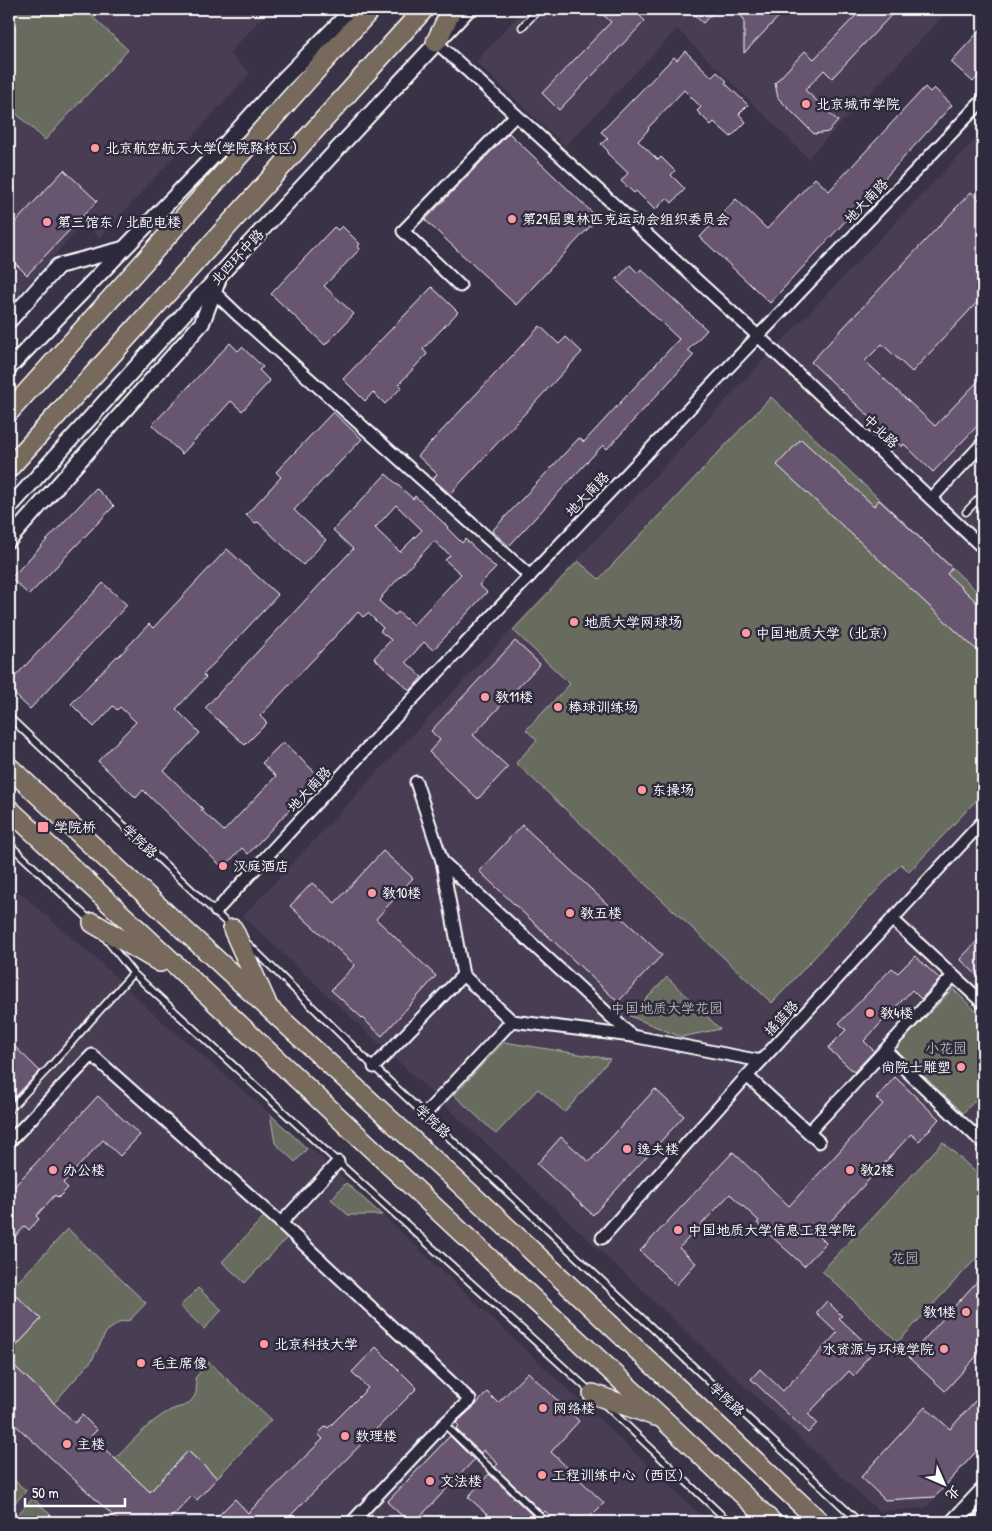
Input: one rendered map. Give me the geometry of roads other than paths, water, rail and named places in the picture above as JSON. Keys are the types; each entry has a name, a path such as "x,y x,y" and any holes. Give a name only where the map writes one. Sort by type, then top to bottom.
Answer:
{"main road":[{"path":"9,412 371,9"},
{"name":"北四环中路","path":"9,468 424,9"},
{"path":"436,42 452,9"},
{"name":"学院路","path":"9,767 270,1010 498,1218 820,1522"},
{"path":"9,809 772,1522"},
{"path":"93,923 189,979"},
{"path":"233,929 270,1010"},
{"path":"593,1394 663,1419"},
{"path":"954,1522 983,1491"}],"street":[{"name":"北四环中路","path":"9,508 221,274 468,9"},
{"path":"9,368 227,142 283,80 352,12"},
{"name":"中北路","path":"436,42 758,336 983,548"},
{"name":"地大南路","path":"216,912 398,715 983,100"},
{"path":"460,286 403,230 516,115"},
{"path":"9,320 58,266 124,249"},
{"path":"9,540 202,323 221,274"},
{"path":"214,292 530,576"},
{"path":"931,498 983,442"},
{"path":"416,782 442,861 463,975 512,1021 632,1036 761,1061"},
{"name":"摇篮路","path":"602,1238 747,1076 983,822"},
{"path":"442,861 632,1036"},
{"path":"893,920 983,1003"},
{"path":"374,1067 463,975"},
{"path":"809,1132 953,976"},
{"path":"425,1114 512,1021"},
{"path":"885,1050 983,1143"},
{"path":"9,1142 92,1055 281,1223 470,1400 444,1424 352,1522"},
{"path":"747,1076 819,1142"},
{"path":"281,1223 338,1162"}],"lane":[{"path":"522,27 535,10"},
{"path":"966,512 983,494"},
{"name":"学院路","path":"9,717 216,912 374,1067 859,1522"},
{"path":"9,844 93,923 133,973 593,1394 729,1522"},
{"path":"9,1110 133,973"},
{"path":"444,1424 546,1522"}],"place":[{"name":"北京城市学院","path":"806,104"},
{"name":"北京航空航天大学(学院路校区)","path":"95,148"},
{"name":"第29届奥林匹克运动会组织委员会","path":"512,219"},
{"name":"第三馆东 / 北配电楼","path":"47,222"},
{"name":"地质大学网球场","path":"574,622"},
{"name":"中国地质大学（北京）","path":"746,633"},
{"name":"教11楼","path":"485,697"},
{"name":"棒球训练场","path":"558,707"},
{"name":"东操场","path":"642,790"},
{"name":"学院桥","path":"43,827"},
{"name":"汉庭酒店","path":"223,866"},
{"name":"教10楼","path":"372,893"},
{"name":"教五楼","path":"570,913"},
{"name":"教4楼","path":"870,1013"},
{"name":"尚院士雕塑","path":"961,1067"},
{"name":"逸夫楼","path":"627,1149"},
{"name":"办公楼","path":"53,1170"},
{"name":"教2楼","path":"850,1170"},
{"name":"中国地质大学信息工程学院","path":"678,1230"},
{"name":"教1楼","path":"966,1312"},
{"name":"北京科技大学","path":"264,1344"},
{"name":"水资源与环境学院","path":"944,1349"},
{"name":"毛主席像","path":"141,1363"},
{"name":"网络楼","path":"543,1408"},
{"name":"数理楼","path":"345,1436"},
{"name":"主楼","path":"67,1444"},
{"name":"工程训练中心（西区）","path":"542,1475"},
{"name":"文法楼","path":"430,1481"}],"park label":[{"name":"中国地质大学花园","path":"667,1008"},
{"name":"小花园","path":"946,1048"},
{"name":"花园","path":"905,1258"}]}
